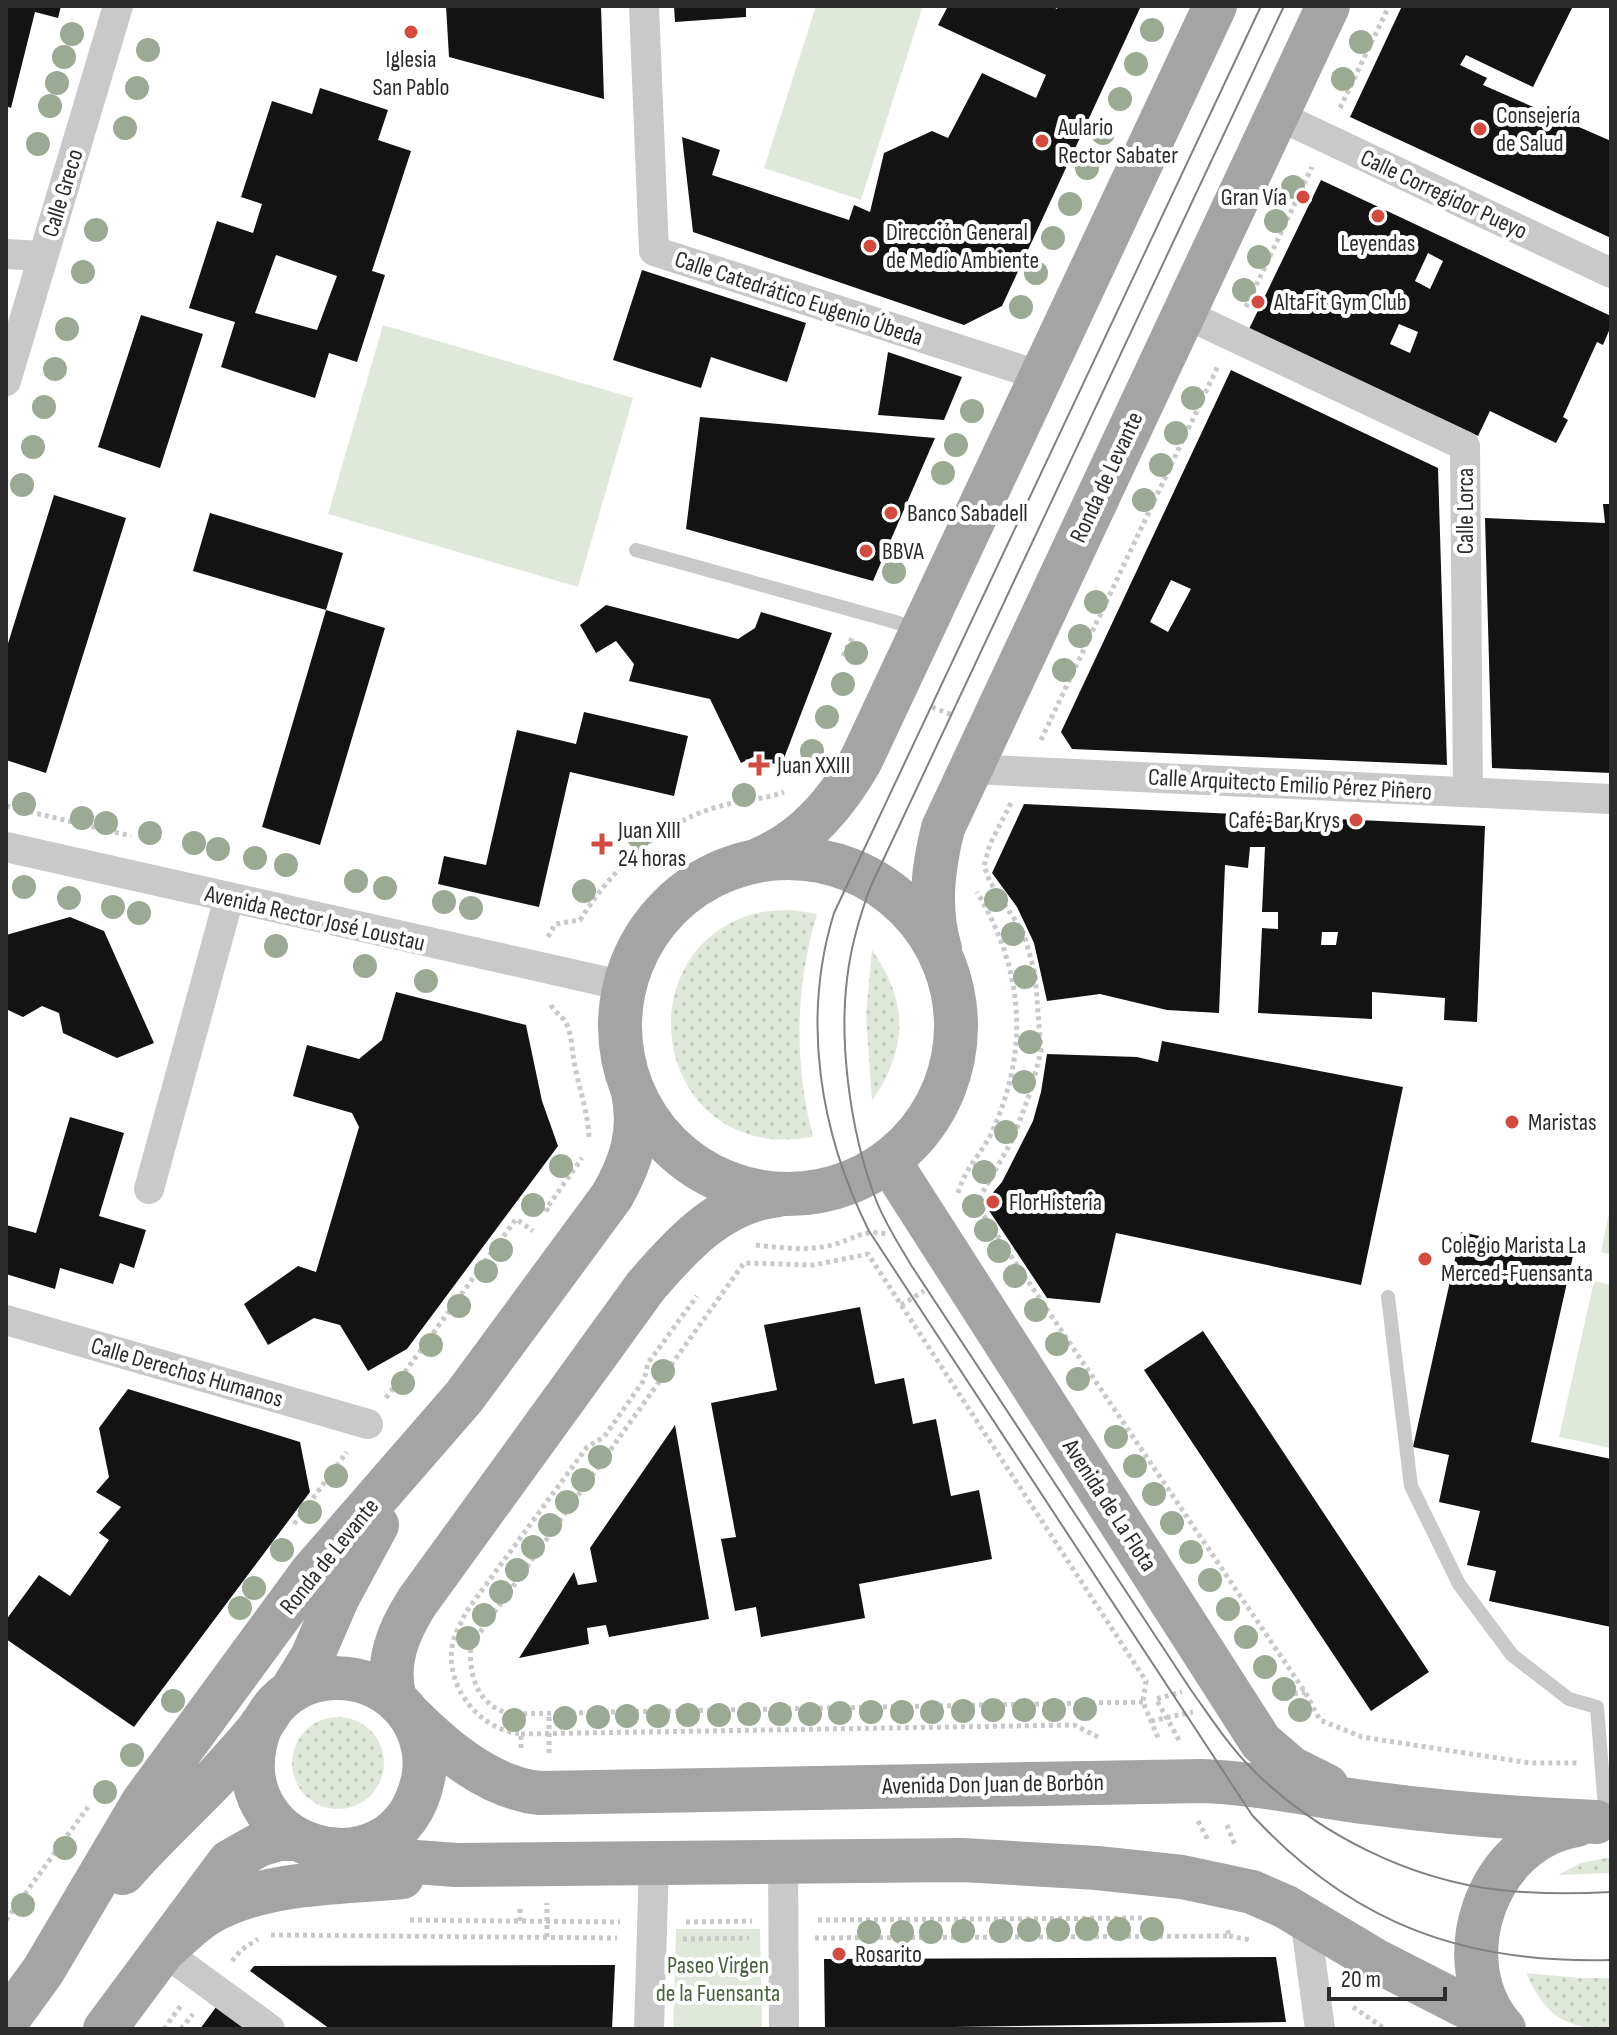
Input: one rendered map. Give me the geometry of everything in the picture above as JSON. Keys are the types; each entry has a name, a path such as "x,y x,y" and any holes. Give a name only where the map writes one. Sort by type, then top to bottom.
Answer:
{"main road":[{"path":"781,1195 736,1186 696,1167 666,1143 644,1113 626,1070 621,1041 625,986 640,947 666,911 700,883 786,846 832,805 861,760 1215,6"},
{"name":"Ronda de Levante","path":"943,959 932,903 936,857 943,828 1328,6"},
{"path":"341,1851 370,1845 396,1829 415,1804 424,1775 425,1760 418,1730 403,1708 391,1680 393,1656 411,1611 646,1286 687,1242 720,1215 747,1202 829,1190 889,1161 919,1132 943,1091 951,1067 956,1019 954,998 943,959 922,924 899,899 845,867 820,860 795,858 755,861"},
{"name":"Ronda de Levante","path":"6,2022 43,1971 143,1802 292,1598 464,1397 612,1196 630,1160 636,1138 637,1113 633,1092"},
{"name":"Avenida de La Flota","path":"889,1161 1261,1742 1275,1757 1306,1776 1370,1803"},
{"path":"291,1691 312,1657 364,1547 402,1485 464,1397"},
{"path":"43,1971 135,1858 220,1773 279,1701 291,1691 320,1679 367,1682 403,1708"},
{"name":"Avenida Don Juan de Borbón","path":"403,1708 456,1755 497,1781 520,1790 540,1793 1179,1762 1252,1784 1370,1803 1505,1818 1604,1822"},
{"path":"261,1725 253,1753 258,1796 272,1821 294,1839 309,1846 425,1863 520,1865 962,1860 1152,1873 1222,1902 1252,1892 1305,1918 1412,1981 1502,2026"},
{"path":"1502,2026 1486,2000 1478,1974 1476,1950 1478,1929 1491,1889 1525,1849 1546,1835 1571,1826 1604,1822"},
{"path":"116,2025 163,1951 229,1862 259,1845 279,1839 294,1839"},
{"path":"163,1951 195,1922 214,1910 248,1896 290,1888 520,1865"}],"street":[{"name":"Calle Greco","path":"6,381 118,6"},
{"name":"Calle Catedrático Eugenio Úbeda","path":"644,6 654,251 1041,376"},
{"name":"Calle Corregidor Pueyo","path":"1277,115 1611,273"},
{"path":"6,254 43,256"},
{"name":"Calle Lorca","path":"1183,313 1465,446 1468,792"},
{"name":"Calle Arquitecto Emilio Pérez Piñero","path":"969,769 1611,799"},
{"name":"Avenida Rector José Loustau","path":"6,847 625,986"},
{"path":"149,1189 229,898"},
{"name":"Calle Derechos Humanos","path":"6,1320 368,1424"},
{"path":"783,1861 784,2029"},
{"path":"649,2029 654,1863"},
{"path":"1305,1918 1320,2029"},
{"path":"163,1951 270,2029"}],"lane":[{"path":"636,550 922,629"},
{"path":"1388,1297 1411,1486 1459,1584 1512,1655 1569,1699 1597,1707 1604,1822"}],"path":[{"path":"1389,6 990,844 984,866 990,882 1024,934 1035,974 1041,1051 1013,1139 976,1204 1296,1679 1320,1720 1377,1740 1530,1763 1601,1763"},
{"path":"892,693 987,729"},
{"path":"581,1238 546,1209 582,1158 589,1140 589,1122 570,1034 565,1020 553,1010 536,968 555,924 580,920 625,863 691,815 791,790"},
{"path":"746,1247 789,1249 831,1245 869,1231 894,1236 919,1248 959,1217 957,1197 960,1186 989,1138 1006,1098 1016,1050 1016,999 1011,971 992,919 976,891"},
{"path":"1143,1702 511,1714 490,1706 482,1696 469,1664 471,1645 744,1263 814,1265 868,1254 1146,1681 1143,1702 1160,1742 1179,1762 1207,1838 1222,1902 1236,1924"},
{"path":"705,1285 648,1363 644,1380 604,1437 587,1447 466,1612 455,1634 451,1657 464,1698 486,1721 521,1734 1074,1725 1098,1738 1113,1739"},
{"path":"520,1790 521,1734"},
{"path":"1144,1741 1160,1742"},
{"path":"520,1865 520,1921 1145,1918"},
{"path":"1313,1980 1385,2029"}],"green space":[{"path":"816,6 923,6 861,200 764,168"},
{"path":"383,325 633,398 578,587 328,514"},
{"path":"792,910 817,914 804,969 800,1025 803,1081 813,1137 770,1139 726,1124 698,1101 680,1070 672,1035 674,999 686,966 710,937 750,915"},
{"path":"872,950 893,988 899,1026 898,1044 892,1062 872,1101 866,1015"},
{"path":"1611,1204 1611,1255 1601,1252"},
{"path":"1594,1281 1611,1285 1611,1448 1559,1437"},
{"path":"338,1717 355,1721 370,1731 380,1746 384,1763 380,1780 370,1795 355,1805 338,1809 321,1805 306,1795 296,1780 292,1763 296,1746 306,1731 321,1721"},
{"path":"1611,1858 1611,1873 1558,1875 1581,1863"},
{"name":"Paseo Virgen de la Fuensanta","path":"676,1929 760,1929 762,2029 673,2029"},
{"path":"1526,1973 1611,1978 1611,2029 1581,2026 1558,2017 1541,2000"}],"building":[{"path":"6,6 61,6 58,18 35,12 11,108 6,106"},
{"path":"446,6 601,6 604,99 449,57"},
{"path":"674,6 746,6 746,17 675,22"},
{"path":"948,6 1052,6 1057,9 1058,6 1141,6 1002,306 964,325 693,232 682,137 720,150 712,175 849,220 854,205 870,212 884,153 932,131 948,138 982,73 1036,98 1046,75 938,25"},
{"name":"Consejería de Salud","path":"1402,6 1573,6 1533,87 1466,55 1460,65 1487,78 1483,85 1611,141 1611,238 1350,117"},
{"path":"320,88 388,110 378,140 411,151 372,271 385,275 357,362 329,353 315,398 221,367 235,322 189,308 217,221 253,233 262,204 241,197 272,101 312,114","holes":["276,255 337,276 317,330 255,313"]},
{"path":"1321,180 1611,316 1611,326 1603,345 1597,342 1563,417 1568,420 1556,443 1490,411 1478,436 1249,329","holes":["1428,253 1443,261 1430,289 1415,281","1399,324 1418,332 1410,353 1390,344"]},
{"path":"642,270 806,323 787,382 711,357 701,388 613,360"},
{"path":"141,315 203,334 160,468 98,447"},
{"path":"888,352 962,377 944,420 878,415"},
{"path":"1231,370 1438,468 1447,765 1072,749 1061,732","holes":["1171,580 1191,589 1168,632 1150,622"]},
{"path":"700,417 935,438 873,581 686,529"},
{"path":"54,495 126,518 46,773 6,760 6,650"},
{"path":"1603,504 1611,504 1611,773 1492,768 1485,518 1605,523"},
{"path":"210,513 343,553 326,610 193,571"},
{"path":"606,605 738,639 755,628 761,612 832,633 781,766 753,757 741,763 710,699 629,681 634,664 616,641 596,653 580,625"},
{"path":"326,610 385,628 320,845 262,827"},
{"path":"584,712 688,736 674,796 570,772 539,907 438,884 444,856 486,865 517,730 576,744"},
{"path":"1024,804 1485,826 1477,1022 1444,1020 1445,998 1372,992 1372,1019 1258,1013 1262,928 1278,929 1278,912 1262,912 1265,847 1250,847 1248,868 1225,865 1219,1013 1167,1010 1100,994 1047,1001 1034,943 1017,907 992,873","holes":["1322,932 1338,932 1336,945 1321,945"]},
{"path":"70,917 104,931 154,1043 117,1058 63,1033 59,1013 42,1006 23,1017 6,1009 6,935"},
{"path":"396,992 526,1025 542,1101 558,1146 407,1349 368,1371 340,1325 314,1318 268,1345 244,1304 298,1266 316,1272 359,1127 352,1113 293,1096 307,1045 359,1059 382,1040"},
{"path":"1162,1041 1403,1087 1361,1285 1116,1233 1100,1303 1047,1298 984,1203 1002,1182 1033,1121 1047,1054 1137,1057 1158,1062"},
{"path":"70,1117 124,1133 99,1216 146,1230 134,1268 120,1263 113,1284 60,1268 55,1289 6,1274 6,1225 36,1233"},
{"path":"1461,1232 1573,1256 1531,1442 1611,1459 1611,1627 1489,1601 1496,1571 1467,1565 1480,1511 1439,1502 1449,1455 1413,1447"},
{"path":"860,1307 875,1384 904,1378 913,1424 936,1419 951,1496 979,1490 992,1559 859,1584 865,1618 761,1637 756,1607 735,1611 721,1539 736,1537 711,1403 777,1390 764,1325"},
{"path":"1203,1331 1429,1672 1371,1711 1144,1370"},
{"path":"128,1389 300,1442 310,1492 134,1727 6,1639 6,1620 39,1575 70,1596 109,1540 99,1533 121,1507 96,1492 109,1477 99,1428"},
{"path":"675,1425 709,1619 609,1637 606,1625 587,1628 589,1644 519,1658 574,1572 578,1585 597,1582 590,1548"},
{"path":"1276,1957 1286,2022 825,2029 824,1959"},
{"path":"615,1965 612,2029 330,2029 250,1971 254,1966"},
{"path":"216,2007 246,2029 200,2029"}],"tram line":[{"path":"1261,6 834,913 824,953 819,994 818,1035 828,1116 838,1155 869,1231 1252,1815 1290,1853 1330,1884 1371,1910 1414,1930 1459,1945 1507,1954 1611,1960"},
{"path":"1284,6 870,888 853,946 846,993 845,1053 853,1115 876,1200 911,1265 1191,1690 1246,1763 1308,1816 1368,1851 1400,1865 1466,1885 1500,1890 1611,1892"}],"place":[{"name":"Iglesia San Pablo","path":"411,32"},
{"name":"Consejería de Salud","path":"1480,129"},
{"name":"Aulario Rector Sabater","path":"1042,141"},
{"name":"Gran Vía","path":"1303,197"},
{"name":"Leyendas","path":"1378,216"},
{"name":"Dirección General de Medio Ambiente","path":"870,246"},
{"name":"AltaFit Gym Club","path":"1258,302"},
{"name":"Banco Sabadell","path":"891,513"},
{"name":"BBVA","path":"866,551"},
{"name":"Juan XXIII","path":"759,765"},
{"name":"Café-Bar Krys","path":"1356,820"},
{"name":"Juan XIII 24 horas","path":"602,844"},
{"name":"Maristas","path":"1512,1122"},
{"name":"FlorHisteria","path":"993,1202"},
{"name":"Colegio Marista La Merced-Fuensanta","path":"1425,1259"},
{"name":"Rosarito","path":"839,1954"}]}
